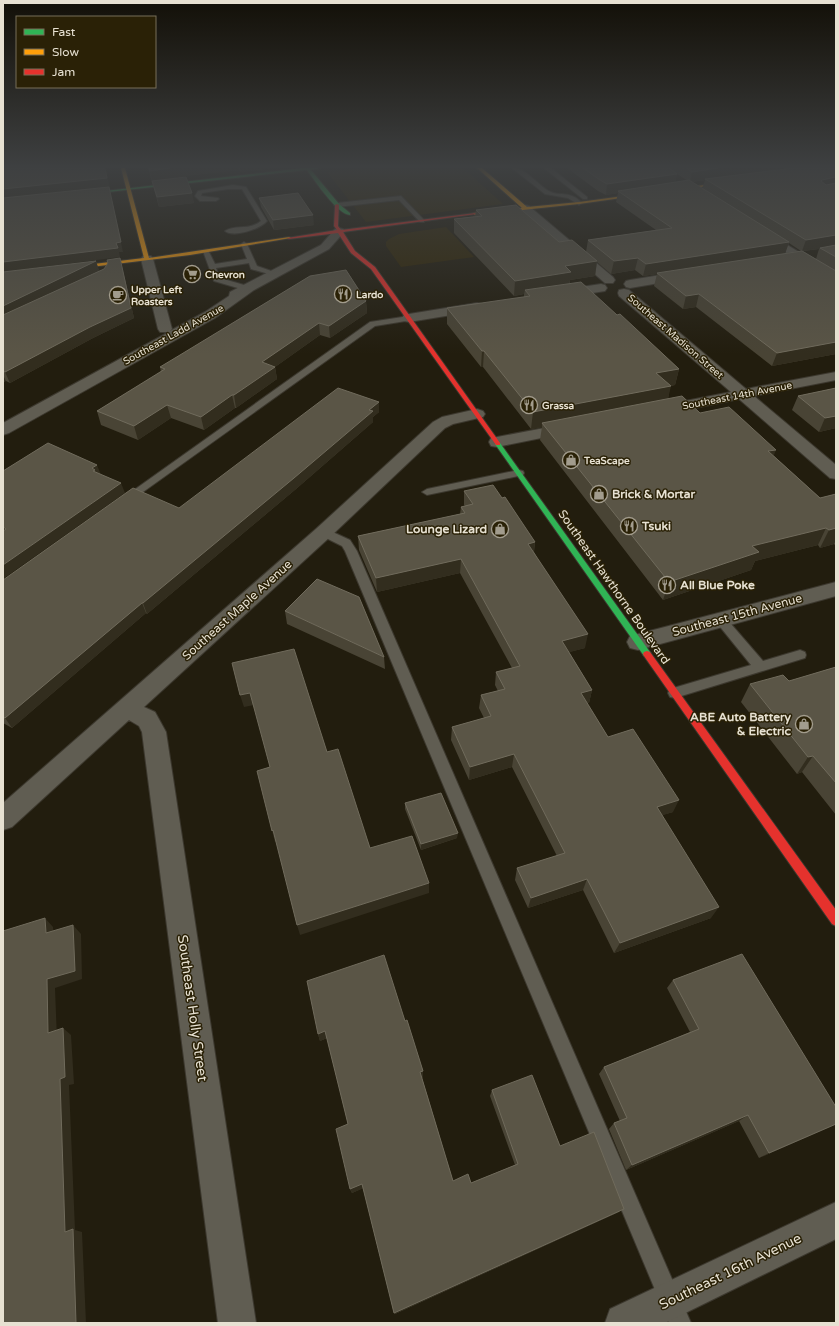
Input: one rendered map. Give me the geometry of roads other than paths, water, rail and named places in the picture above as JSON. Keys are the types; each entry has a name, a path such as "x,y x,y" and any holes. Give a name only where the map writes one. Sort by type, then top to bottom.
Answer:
{"main road":[{"path":"140,230 147,259"},
{"path":"61,270 105,268 147,259 349,230"},
{"path":"373,238 384,230"},
{"name":"Southeast Hawthorne Boulevard","path":"339,231 353,252 373,268 836,920"},
{"path":"373,256 373,268"}],"street":[{"path":"548,230 605,284"},
{"path":"757,230 836,279"},
{"name":"Southeast Ladd Avenue","path":"117,365 165,329 199,310 248,289 325,247 339,231"},
{"path":"785,259 815,254"},
{"path":"147,259 165,329"},
{"path":"552,296 621,280 627,288 699,273"},
{"name":"Southeast Madison Street","path":"627,288 743,394 836,474"},
{"name":"Southeast Ladd Avenue","path":"3,430 117,365 210,315 248,289"},
{"path":"409,318 489,306"},
{"name":"Southeast 14th Avenue","path":"645,413 836,376"},
{"name":"Southeast Maple Avenue","path":"3,819 324,532 439,424 448,420 477,414"},
{"path":"497,442 582,425"},
{"name":"Southeast 15th Avenue","path":"638,642 836,589"},
{"name":"Southeast Holly Street","path":"126,708 147,719 154,732 237,1323"},
{"name":"Southeast 16th Avenue","path":"624,1323 675,1311 836,1220"}],"lane":[{"path":"228,231 239,230"},
{"path":"244,244 254,268 276,274"},
{"path":"206,251 217,279 248,289"},
{"path":"212,266 251,260"},
{"path":"120,504 373,324 409,318"},
{"path":"427,492 519,473"},
{"path":"324,532 346,543 351,551 675,1311"},
{"path":"721,620 760,667"},
{"path":"675,693 800,655"}],"place":[{"name":"Chevron","path":"192,274"},
{"name":"Lardo","path":"343,294"},
{"name":"Upper Left Roasters","path":"118,295"},
{"name":"Grassa","path":"529,405"},
{"name":"TeaScape","path":"571,460"},
{"name":"Brick & Mortar","path":"599,494"},
{"name":"Tsuki","path":"629,526"},
{"name":"Lounge Lizard","path":"500,529"},
{"name":"All Blue Poke","path":"667,585"},
{"name":"ABE Auto Battery & Electric","path":"804,724"}]}
